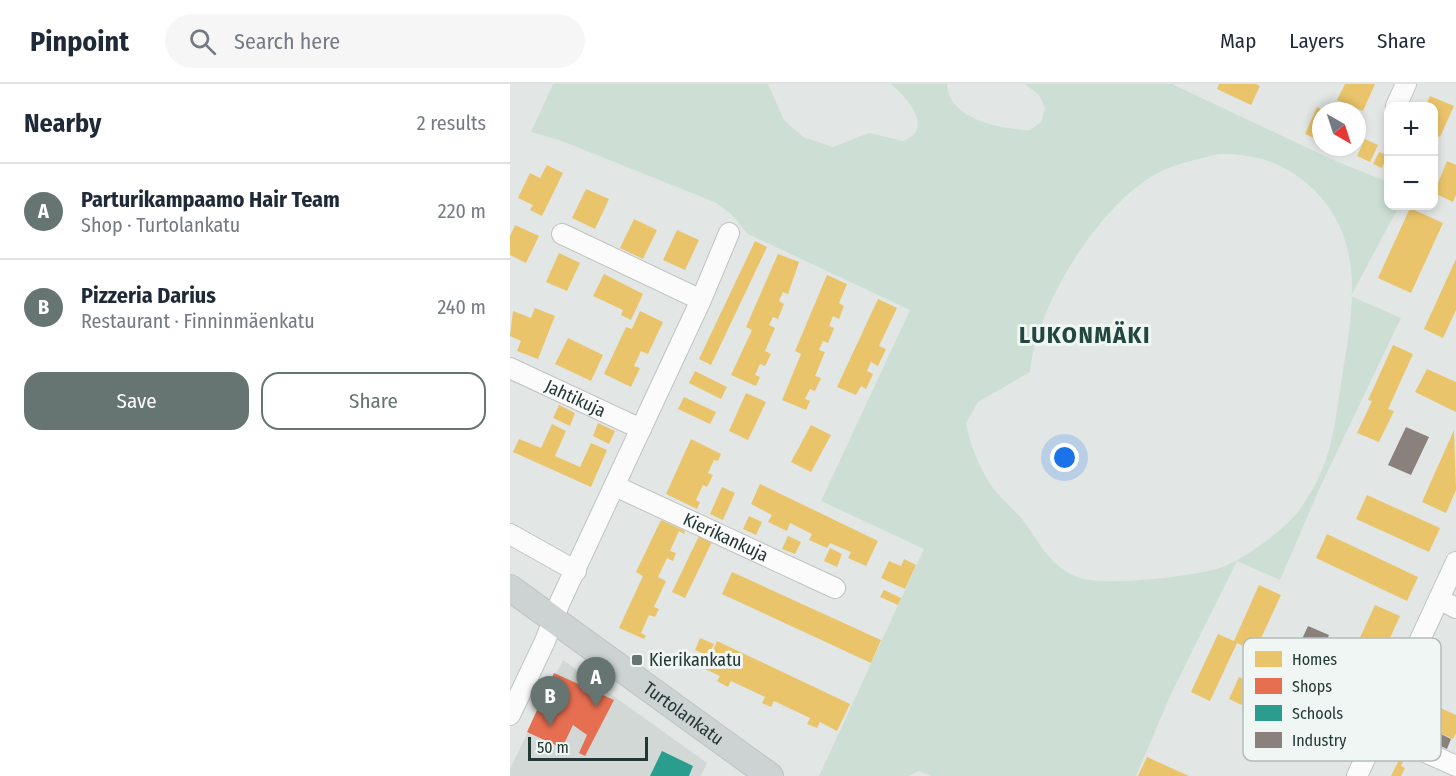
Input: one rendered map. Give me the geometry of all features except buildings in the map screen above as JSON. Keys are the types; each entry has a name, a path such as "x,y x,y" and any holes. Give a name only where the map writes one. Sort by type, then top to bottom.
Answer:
{"main road":[{"name":"Turtolankatu","path":"510,588 770,776"}],"street":[{"path":"1398,102 1407,84"},
{"path":"510,715 555,620 560,602 701,300 729,233"},
{"path":"561,234 701,300"},
{"name":"Jahtikuja","path":"510,368 641,429"},
{"name":"Kierikankuja","path":"615,486 835,588"},
{"path":"510,534 576,571"},
{"path":"1428,638 1447,603 1456,562"},
{"path":"1441,759 1456,766"},
{"path":"1357,776 1364,761"}],"shaded area":[{"path":"563,660 707,763 701,776 510,776 510,769"}],"green space":[{"path":"553,84 768,84 784,120 803,137 833,147 869,133 903,141 913,136 918,121 915,113 891,84 947,84 956,106 966,114 992,124 1030,130 1041,122 1045,108 1039,95 1025,84 1172,84 1312,150 1312,156 1325,156 1384,180 1384,210 1397,210 1352,295 1348,252 1341,228 1328,207 1300,178 1279,165 1256,158 1219,154 1163,170 1126,196 1106,216 1088,240 1070,266 1043,320 1030,372 978,402 966,423 977,460 997,493 1022,519 1045,552 1059,566 1077,577 1089,580 1145,580 1216,569 1249,553 1274,535 1300,509 1311,493 1325,462 1337,413 1350,326 1352,296 1401,318 1322,483 1280,580 1237,561 1171,694 1136,776 931,776 919,771 909,776 819,776 924,549 821,501 910,310 748,234 731,214 717,203 562,141 531,132"}],"place":[{"name":"Kierikankatu","path":"637,660"},
{"name":"Parturikampaamo Hair Team","path":"596,707"},
{"name":"Pizzeria Darius","path":"550,726"}],"district":[{"name":"LUKONMÄKI","path":"1085,335"}]}
